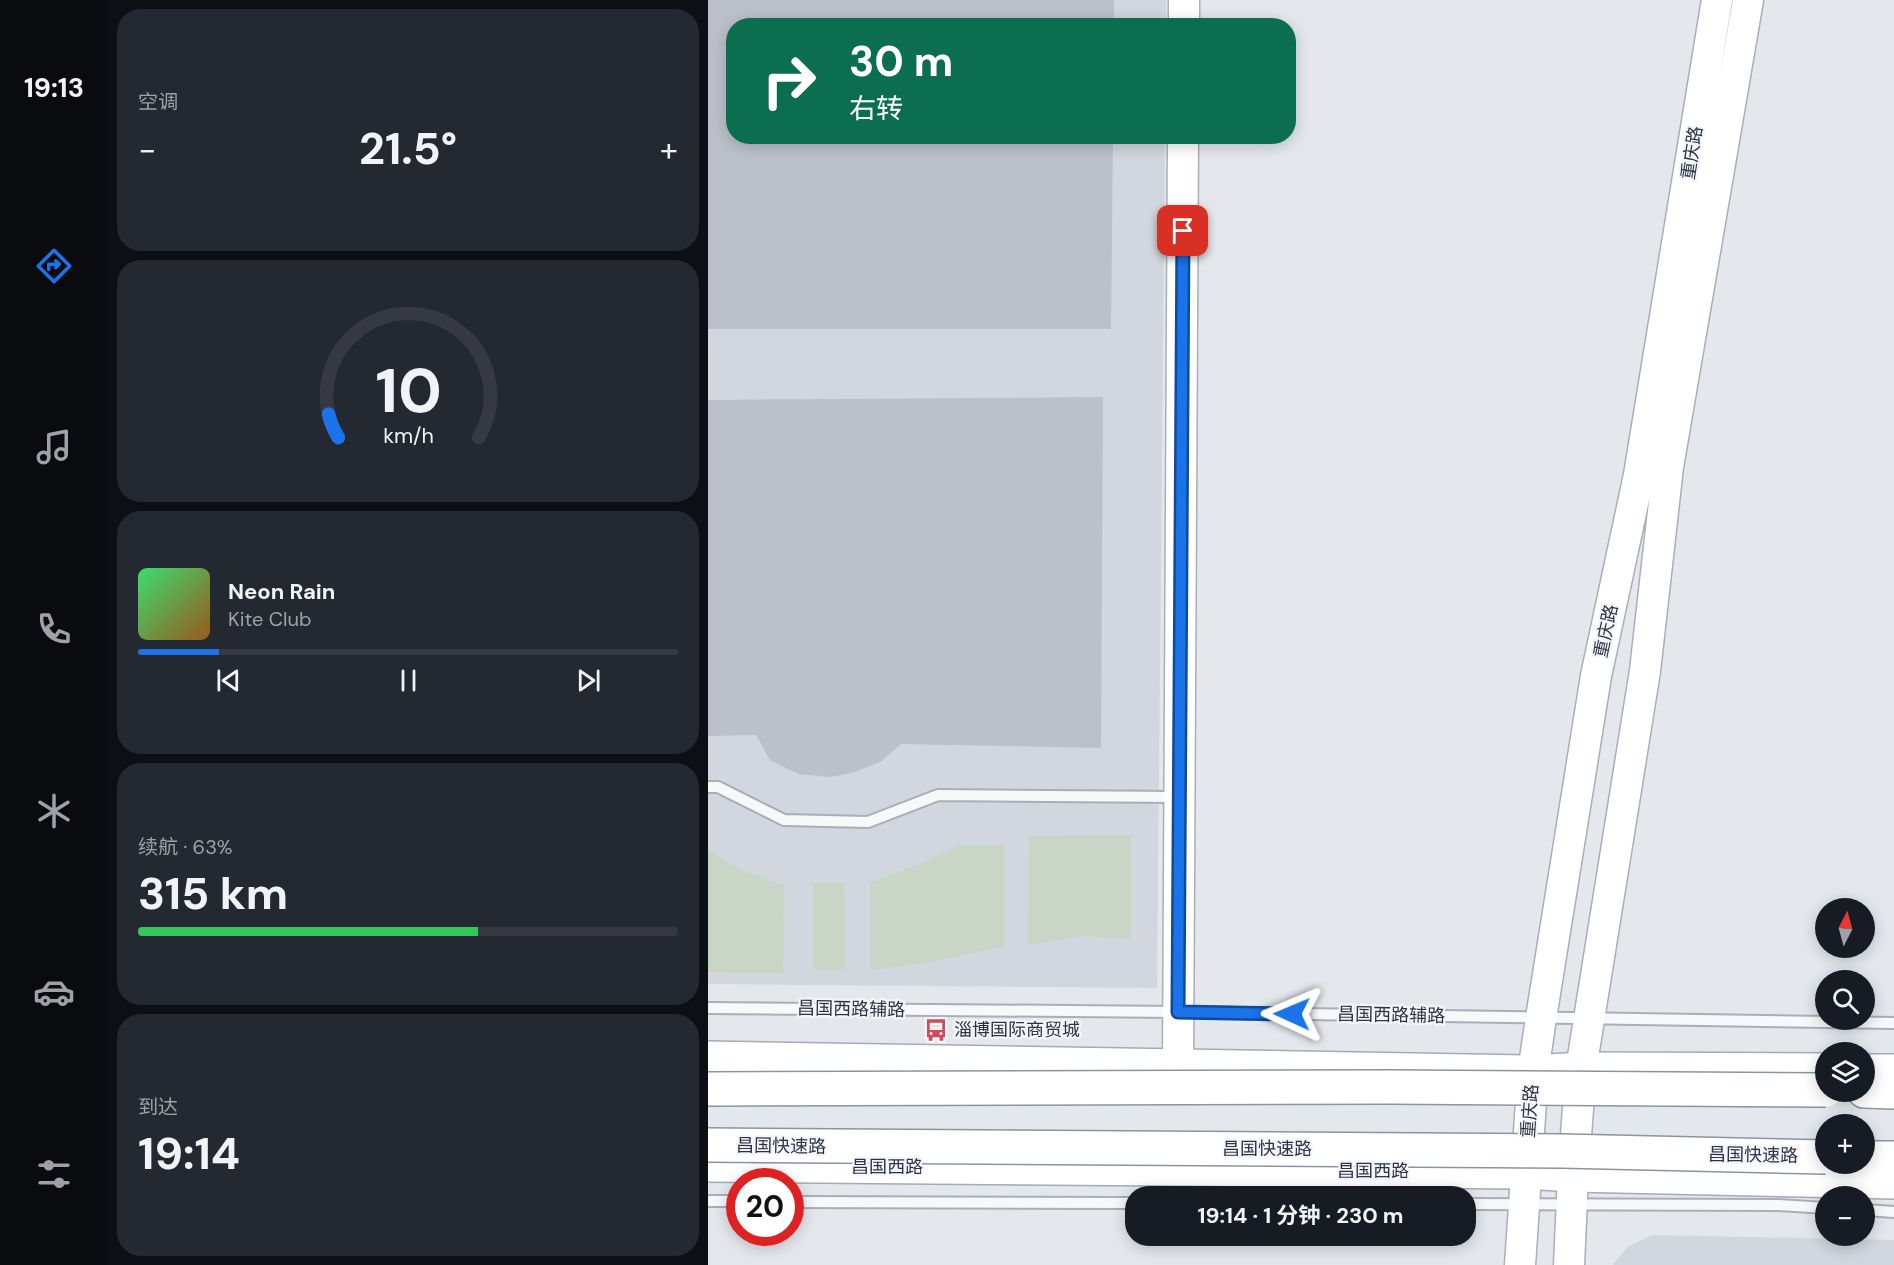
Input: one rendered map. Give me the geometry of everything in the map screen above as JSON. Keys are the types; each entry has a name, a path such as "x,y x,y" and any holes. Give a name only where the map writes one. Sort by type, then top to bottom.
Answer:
{"main road":[{"path":"1184,0 1184,18"},
{"name":"重庆路","path":"1520,1265 1533,1072 1541,1018 1596,676 1639,475 1717,0"},
{"name":"重庆路","path":"1569,1265 1581,1069 1645,671 1668,467 1748,0"},
{"path":"1178,1066 1183,144"},
{"path":"708,1058 1533,1072 1581,1069 1815,1070"},
{"path":"1875,1071 1894,1071"},
{"path":"708,1075 868,1089"},
{"path":"708,1089 1413,1087 1815,1090"},
{"path":"1875,1091 1894,1092"},
{"name":"昌国快速路","path":"708,1145 1562,1151 1815,1157"},
{"path":"708,1154 865,1147"},
{"path":"1875,1158 1894,1158"},
{"name":"昌国西路","path":"708,1165 1525,1172 1572,1190 1894,1182"}],"lane":[{"path":"708,787 718,787 784,820 868,822 938,795 1179,797"},
{"name":"昌国西路辅路","path":"708,1008 1178,1012 1894,1023"},
{"path":"1476,1204 1523,1204 1572,1190 1815,1207"},
{"path":"708,1201 726,1201"},
{"path":"804,1202 1125,1203"},
{"path":"1875,1211 1894,1212"}],"shaded area":[{"path":"708,0 1166,0 1166,18 726,18 726,144 1165,144 1157,988 708,984"},
{"path":"1652,1235 1815,1238 1815,1246 1875,1246 1875,1240 1894,1240 1894,1265 1613,1265 1627,1247"}],"green space":[{"path":"1131,835 1131,939 1082,936 1028,945 1029,836"},
{"path":"959,845 1004,845 1004,946 935,961 870,971 870,883"},
{"path":"708,850 739,869 784,886 783,973 708,972"},
{"path":"813,883 844,883 845,970 813,970"}],"building":[{"path":"708,0 1114,0 1114,18 726,18 726,144 1113,144 1111,329 708,329"},
{"path":"1103,397 1101,748 901,744 880,762 852,773 830,777 798,774 770,760 756,735 708,736 708,400"}],"place":[{"name":"淄博国际商贸城","path":"936,1030"}],"route":[{"path":"1183,231 1178,1012 1292,1014"}]}
